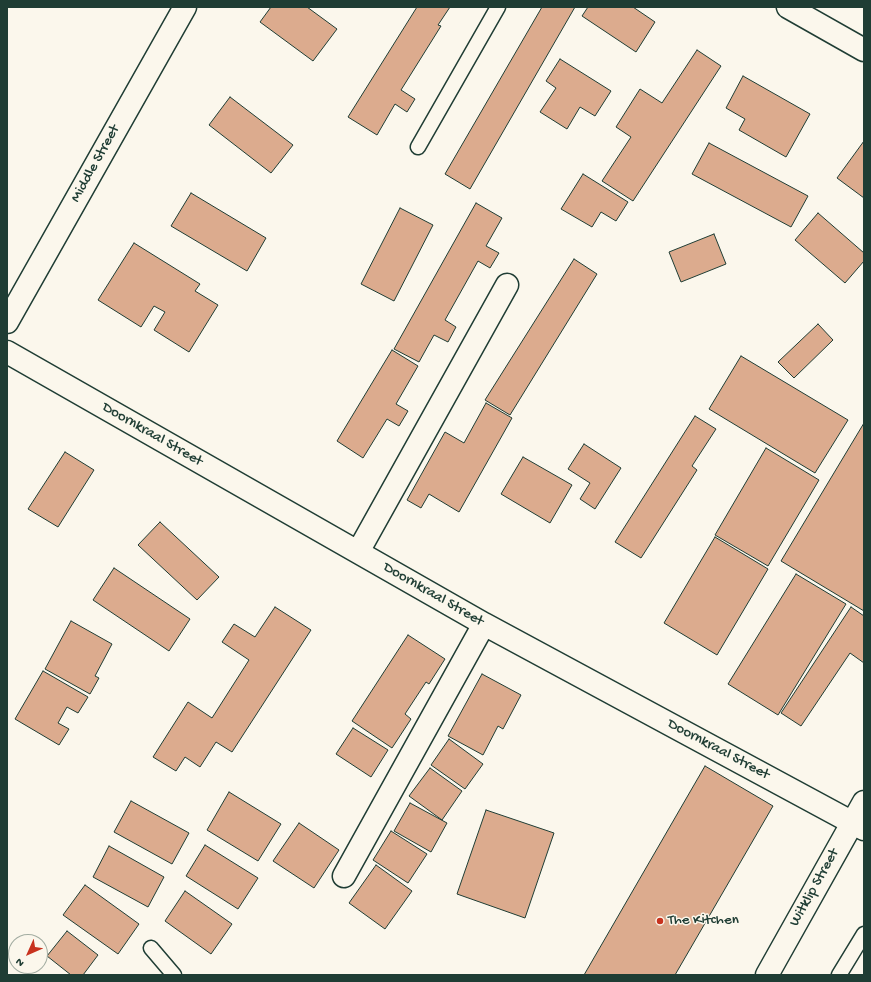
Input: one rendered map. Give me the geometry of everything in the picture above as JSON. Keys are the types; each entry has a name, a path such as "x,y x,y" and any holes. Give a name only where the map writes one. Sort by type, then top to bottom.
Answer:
{"street":[{"name":"Middle Street","path":"7,322 185,7"},
{"path":"788,7 864,50"},
{"path":"358,552 507,285"},
{"name":"Doornkraal Street","path":"7,352 484,624 858,826"},
{"path":"344,876 484,624"},
{"name":"Witklip Street","path":"767,975 858,826 864,802"}],"lane":[{"path":"418,147 498,7"},
{"path":"839,975 864,934"},
{"path":"151,948 174,975"}],"building":[{"path":"271,7 307,7 337,29 313,61 260,22"},
{"path":"417,7 450,7 438,25 441,26 401,90 415,99 407,112 395,104 377,135 348,117"},
{"path":"542,7 575,7 470,189 445,174"},
{"path":"588,7 633,7 655,22 636,52 582,16"},
{"path":"697,50 721,66 633,201 602,181 631,137 616,127 640,89 662,103"},
{"path":"560,59 611,91 595,116 580,107 567,129 540,112 556,88 546,81"},
{"path":"743,76 810,114 786,157 739,130 745,119 726,108"},
{"path":"230,97 293,145 271,173 209,125"},
{"path":"864,141 864,198 837,178"},
{"path":"709,143 808,196 791,227 692,174"},
{"path":"583,174 628,202 616,221 601,212 592,227 561,209"},
{"path":"191,193 266,238 247,271 171,226"},
{"path":"476,203 502,218 486,246 499,253 490,268 478,261 445,320 456,327 448,342 434,335 419,362 394,349"},
{"path":"400,208 433,225 394,301 361,284"},
{"path":"818,213 864,253 864,261 845,283 795,240"},
{"path":"714,234 726,264 681,282 669,252"},
{"path":"134,243 200,284 195,291 218,305 189,352 154,330 165,312 154,306 141,327 98,300"},
{"path":"574,259 597,274 510,415 485,400"},
{"path":"818,324 833,340 794,378 778,362"},
{"path":"392,350 418,366 396,404 408,411 399,426 387,419 363,458 337,441"},
{"path":"741,356 848,420 815,473 709,409"},
{"path":"486,403 512,418 459,512 429,494 421,508 407,500 445,432 464,443"},
{"path":"695,416 716,429 692,466 697,470 641,558 615,542"},
{"path":"864,423 864,611 781,561"},
{"path":"584,444 621,468 595,509 580,499 590,483 568,469"},
{"path":"766,448 819,480 768,566 715,535"},
{"path":"65,452 94,470 58,527 28,509"},
{"path":"523,457 572,485 550,523 501,494"},
{"path":"160,522 219,577 197,600 138,545"},
{"path":"715,537 768,569 717,655 664,623"},
{"path":"114,568 190,619 169,651 93,600"},
{"path":"796,574 846,604 778,715 728,684"},
{"path":"275,607 311,630 232,752 216,742 200,767 185,757 176,771 153,757 188,702 212,718 249,660 222,642 234,624 255,637"},
{"path":"851,607 864,616 864,663 850,653 801,726 781,713"},
{"path":"71,621 112,644 95,676 99,678 90,694 45,669"},
{"path":"408,635 445,659 429,684 426,682 405,714 411,719 392,748 352,721"},
{"path":"43,671 88,697 78,713 67,707 58,723 69,729 59,745 15,719"},
{"path":"482,674 521,695 503,729 498,726 483,755 448,736"},
{"path":"353,728 388,750 371,777 336,754"},
{"path":"449,739 483,764 465,789 431,765"},
{"path":"705,766 773,806 675,975 584,975"},
{"path":"430,768 462,791 442,820 409,796"},
{"path":"229,792 281,824 258,861 207,830"},
{"path":"131,801 189,833 172,864 114,832"},
{"path":"410,803 447,823 431,852 394,831"},
{"path":"486,810 554,833 525,918 457,894"},
{"path":"299,823 339,850 314,888 273,861"},
{"path":"391,831 427,854 408,883 373,860"},
{"path":"205,845 258,878 238,909 186,876"},
{"path":"109,846 164,877 148,907 93,877"},
{"path":"376,865 412,891 385,929 349,903"},
{"path":"85,885 139,924 118,954 63,915"},
{"path":"185,891 232,924 211,954 165,921"},
{"path":"67,931 98,955 83,975 71,975 48,957 48,955"}],"place":[{"name":"The Kitchen","path":"660,921"}]}
